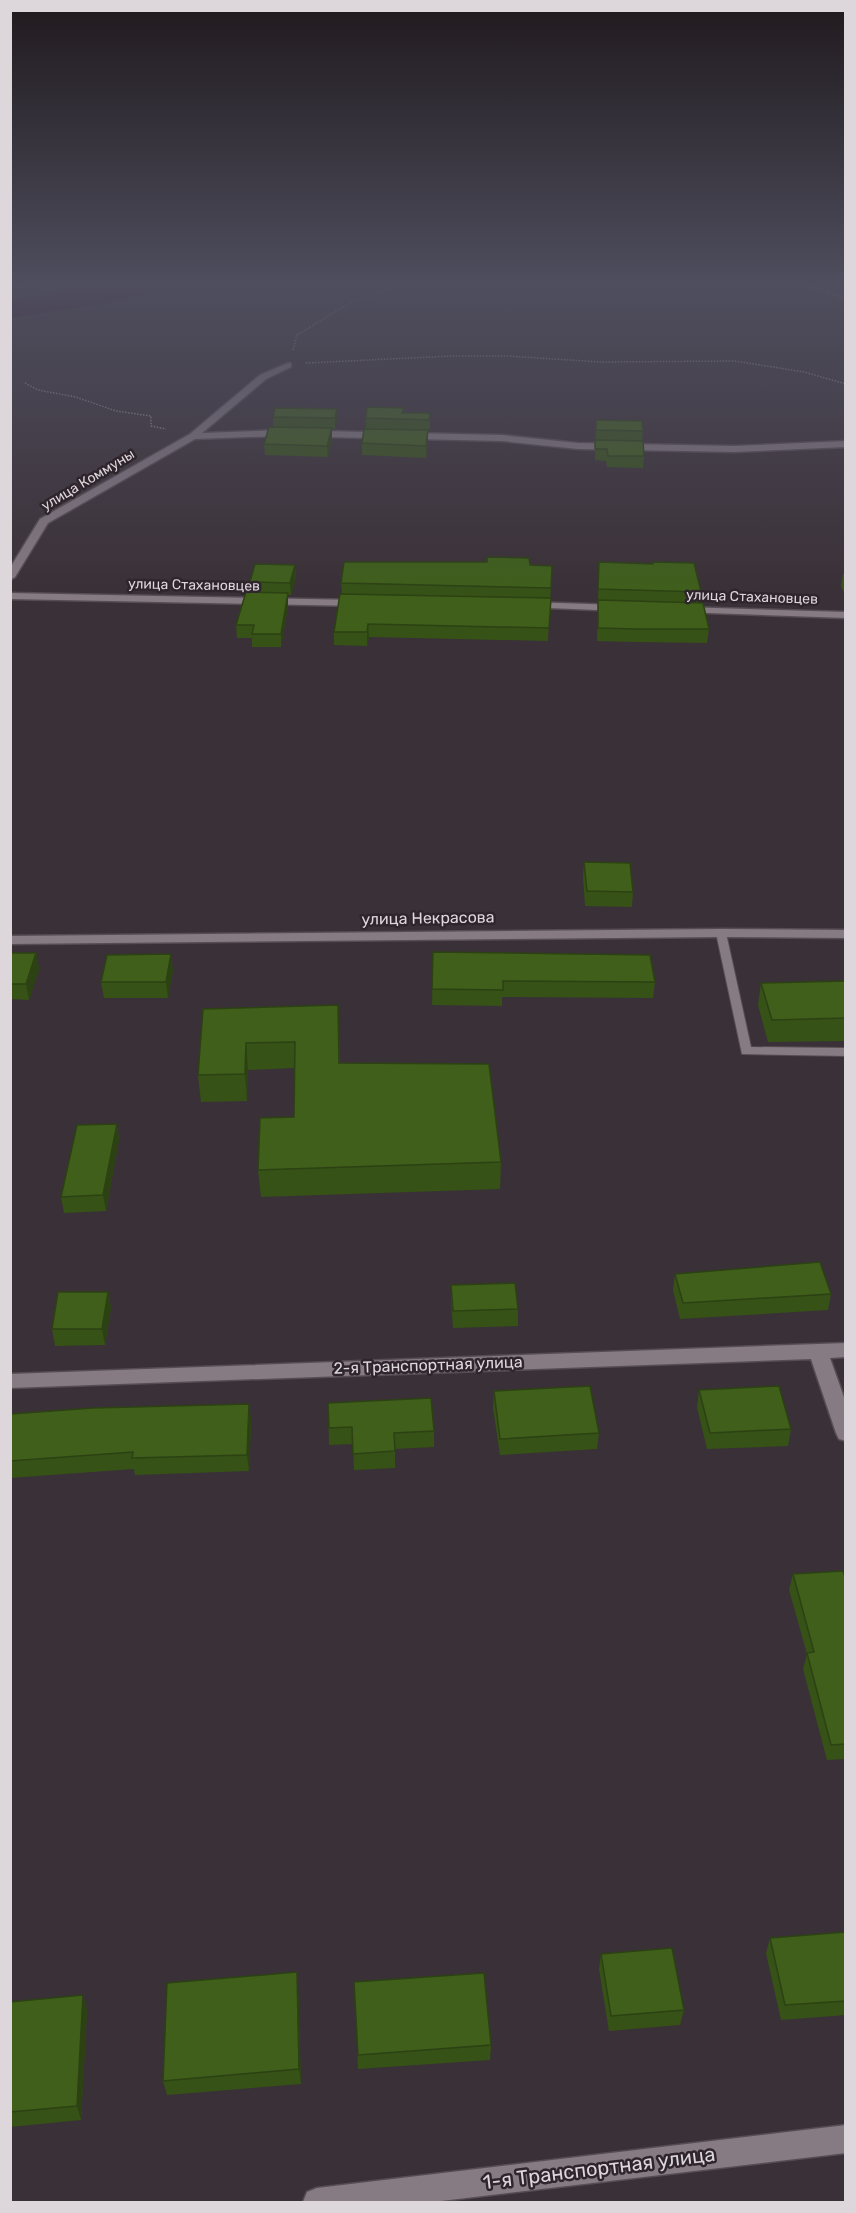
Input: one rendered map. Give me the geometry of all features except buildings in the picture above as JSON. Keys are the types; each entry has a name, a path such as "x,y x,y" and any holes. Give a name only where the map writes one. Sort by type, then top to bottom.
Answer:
{"street":[{"name":"улица Коммуны","path":"10,576 44,521 182,440 193,436 252,386"},
{"path":"193,436 280,434 479,438 578,446 734,449 846,444"},
{"name":"улица Стахановцев","path":"10,596 375,603"},
{"path":"515,605 633,608"},
{"name":"улица Стахановцев","path":"669,609 846,615"},
{"name":"улица Некрасова","path":"10,940 721,933 846,934"},
{"name":"2-я Транспортная улица","path":"10,1381 846,1350"},
{"path":"818,1351 846,1433"},
{"name":"1-я Транспортная улица","path":"317,2202 846,2139"}],"lane":[{"path":"721,933 746,1052 846,1052"}],"path":[{"path":"32,386 38,390 76,397 116,411 151,416 151,426 193,436"}]}
